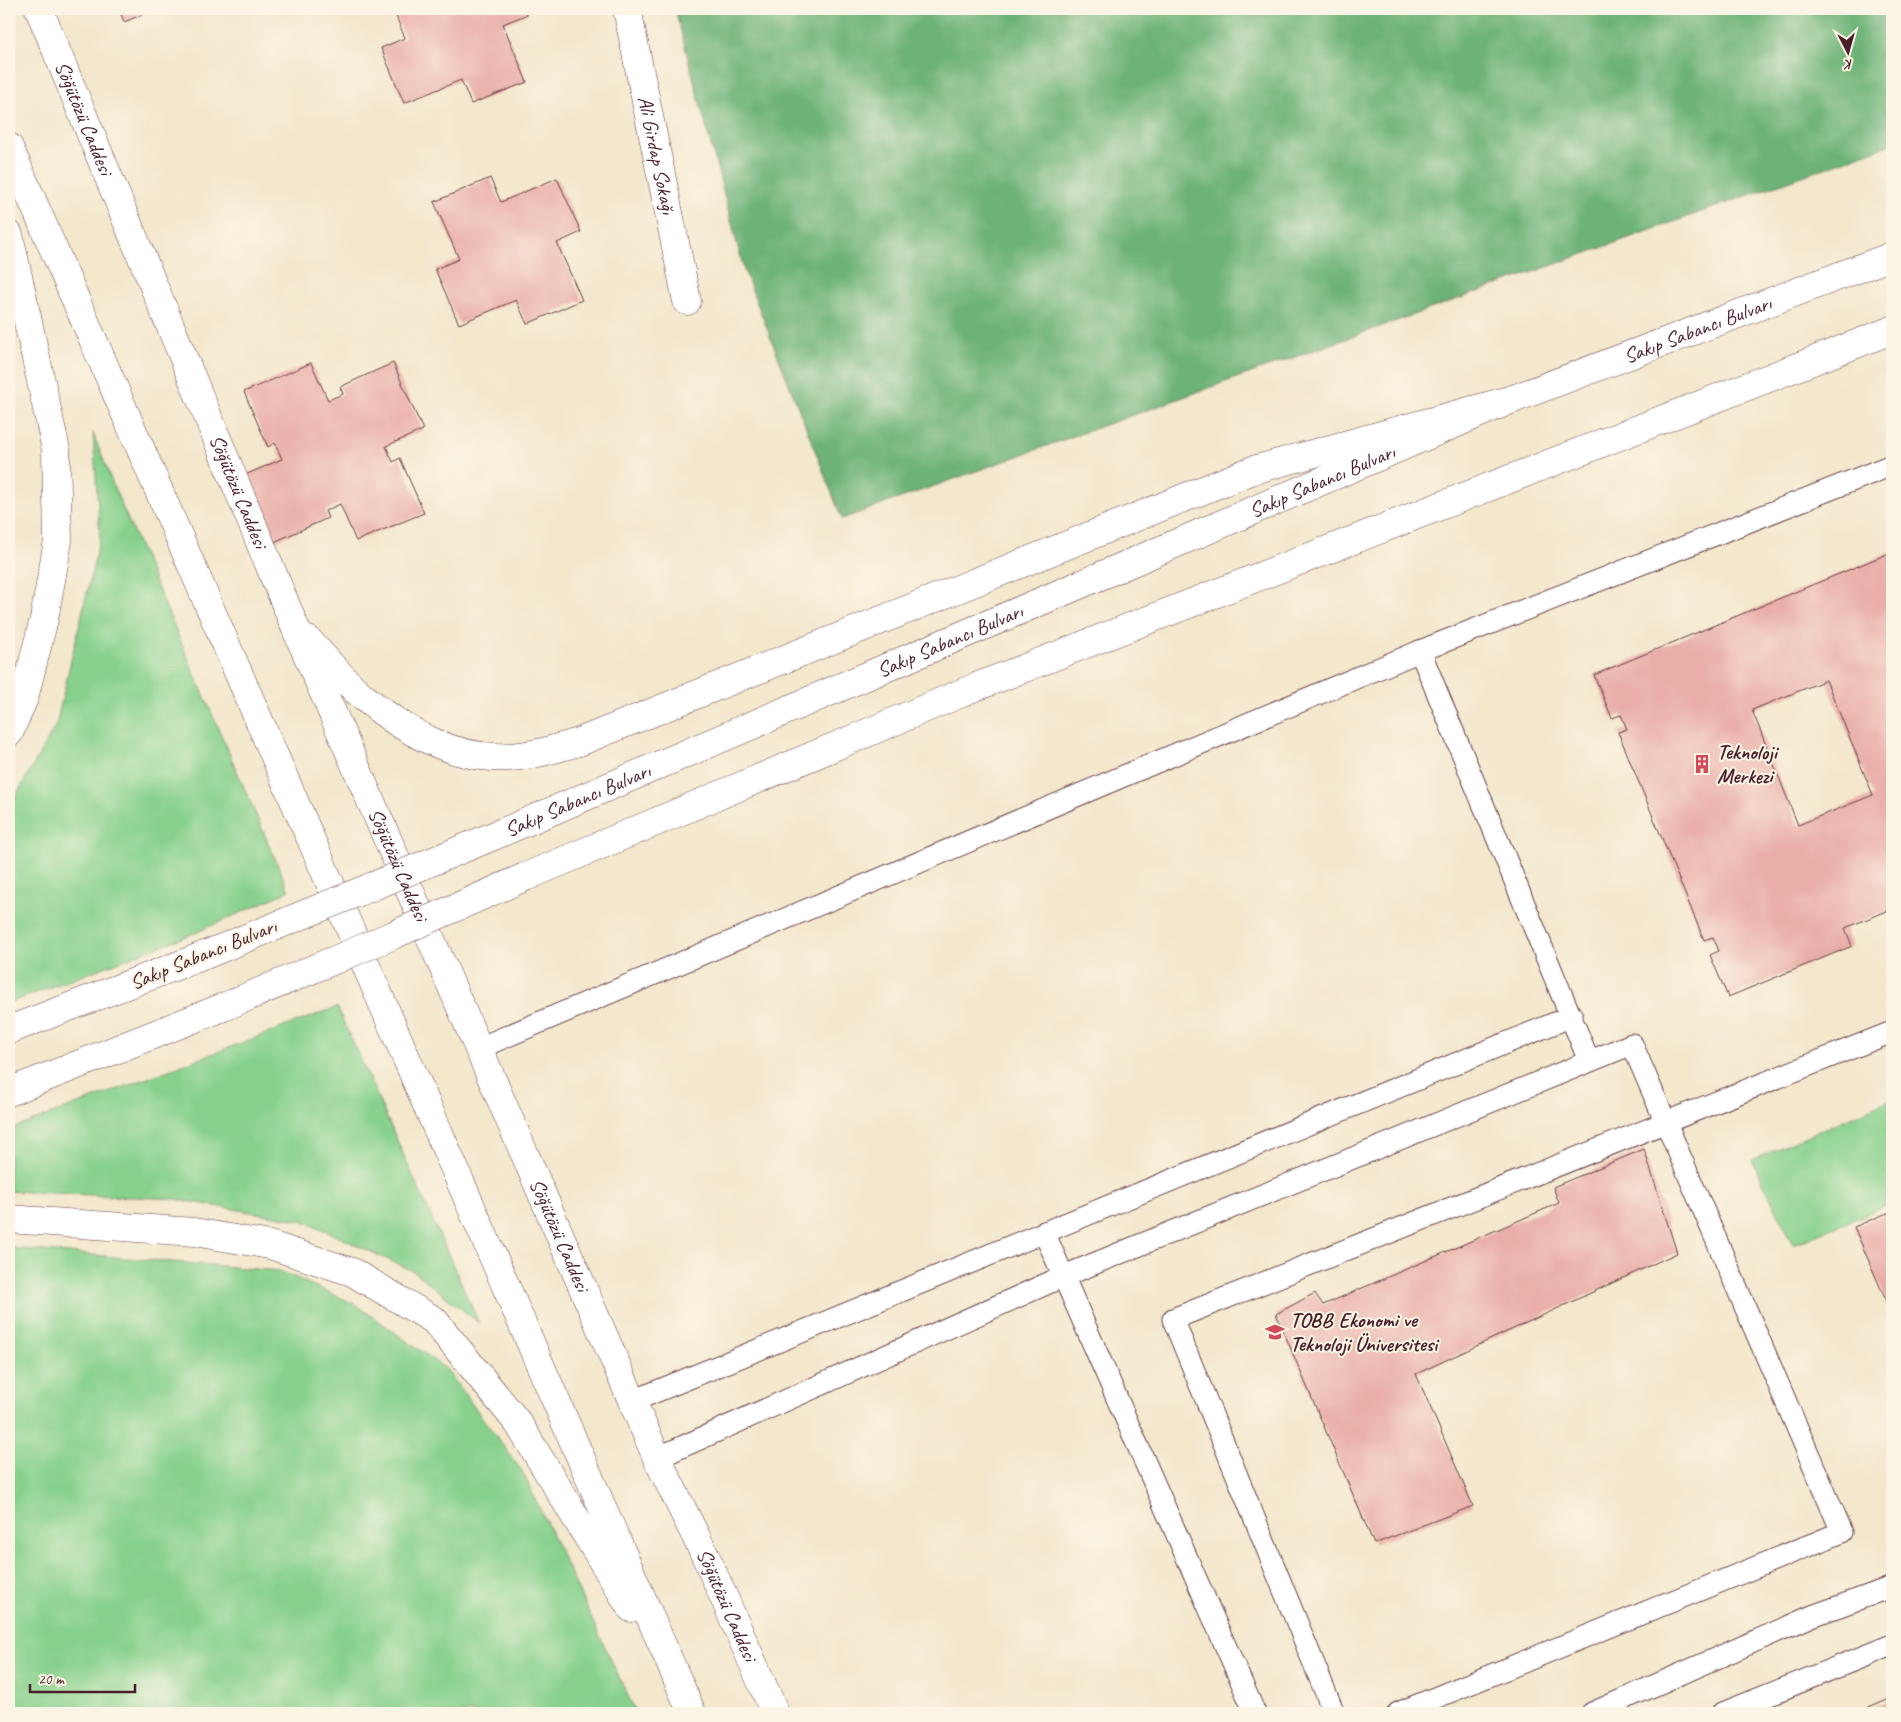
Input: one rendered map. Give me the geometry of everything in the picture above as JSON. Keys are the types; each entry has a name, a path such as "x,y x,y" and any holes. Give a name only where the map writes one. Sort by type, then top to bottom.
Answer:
{"main road":[{"name":"Söğütözü Caddesi","path":"39,9 295,627 657,1458 706,1557 775,1713"},
{"name":"Ali Girdap Sokağı","path":"628,9 688,301"},
{"path":"9,147 689,1706"},
{"path":"9,235 56,450 58,540 44,619 24,698 9,733"},
{"name":"Sakıp Sabancı Bulvarı","path":"9,1030 205,955 372,887 1513,399 1892,256"},
{"path":"9,1092 226,1006 525,877 976,687 1892,330"},
{"path":"295,627 366,699 395,720 430,740 468,755 507,758 542,753 588,738 1253,470 1513,399"},
{"path":"9,1219 194,1232 270,1245 352,1272 434,1320 518,1423 689,1706"}],"lane":[{"path":"479,1048 1420,651 1892,465"},
{"path":"1420,651 1590,1061"},
{"path":"633,1401 1572,1016"},
{"path":"1334,1713 1173,1319 1666,1124 1892,1032"},
{"path":"657,1458 1064,1276 1632,1044 1842,1532 1398,1713"},
{"path":"1044,1232 1255,1713"},
{"path":"1592,1713 1812,1616 1892,1587"},
{"path":"1723,1713 1892,1645"}],"green space":[{"path":"675,9 1892,9 1892,144 842,519 744,270"},
{"path":"93,433 115,490 289,891 195,933 9,1003 9,808 56,725 100,537"},
{"path":"337,1007 479,1323 415,1272 304,1221 174,1199 9,1191 9,1130"},
{"path":"1892,1099 1892,1203 1793,1245 1752,1160"},
{"path":"9,1248 280,1271 355,1304 446,1369 522,1471 636,1713 31,1713 9,1703"}],"building":[{"path":"119,9 156,9 124,22"},
{"path":"393,9 525,9 528,14 503,24 527,82 471,104 461,80 404,103 381,48 405,38"},
{"path":"490,178 501,202 557,178 581,232 557,243 582,300 527,324 516,300 459,324 435,269 459,259 434,202"},
{"path":"311,363 328,400 343,394 340,387 393,363 423,430 386,446 393,462 400,458 424,513 356,541 340,504 325,511 328,518 274,542 245,475 282,459 275,443 268,447 244,392"},
{"name":"Teknoloji Merkezi","path":"1892,552 1892,909 1845,928 1852,946 1728,997 1710,955 1719,951 1713,937 1704,940 1618,732 1627,729 1621,715 1612,718 1594,675","holes":["1826,680 1873,795 1798,825 1752,710"]},
{"path":"1644,1149 1677,1253 1416,1374 1473,1506 1374,1544 1276,1314 1315,1293 1323,1305 1559,1203 1553,1187"},
{"path":"1892,1211 1892,1303 1888,1305 1854,1227"},
{"path":"1892,1698 1892,1713 1857,1713"}],"place":[{"name":"Teknoloji Merkezi","path":"1702,764"},
{"name":"TOBB Ekonomi ve Teknoloji Üniversitesi","path":"1275,1332"}]}
